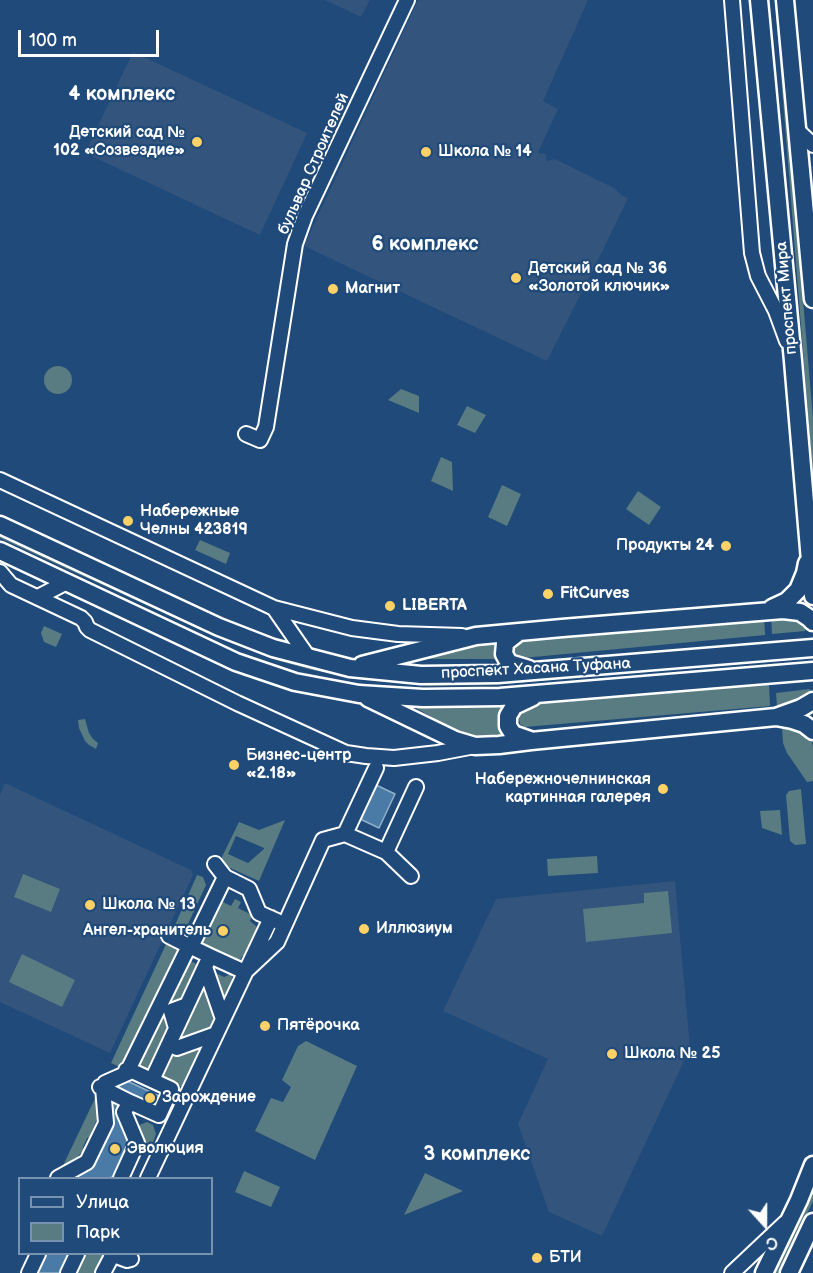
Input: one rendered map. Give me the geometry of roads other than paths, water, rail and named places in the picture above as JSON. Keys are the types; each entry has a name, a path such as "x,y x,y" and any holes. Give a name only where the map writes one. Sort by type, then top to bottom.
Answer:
{"main road":[{"name":"проспект Мира","path":"759,0 813,596"},
{"name":"проспект Мира","path":"785,0 813,299"},
{"name":"проспект Хасана Туфана","path":"0,525 219,627 273,648 350,668 421,675 498,674 813,648"},
{"name":"проспект Хасана Туфана","path":"0,551 236,662 295,682 359,694 423,698 500,697 813,671"},
{"path":"767,610 787,601 798,590 805,573 808,553"},
{"path":"350,668 476,636 767,610 800,612 813,622"},
{"path":"519,632 505,643 504,654 509,663 536,671"},
{"path":"359,694 455,740 475,746 776,717 813,701"},
{"path":"531,741 513,734 507,726 508,716 514,706 538,694"},
{"path":"776,717 798,722 813,731"},
{"path":"764,1273 813,1165"},
{"path":"789,1273 813,1222"}],"street":[{"name":"бульвар Строителей","path":"246,434 260,440 266,427 295,244 305,216 407,0"},
{"path":"732,0 752,253 758,276 776,311 793,361"},
{"path":"797,130 813,145"},
{"path":"0,480 274,608 352,628 398,634 476,636"},
{"path":"0,572 11,585 81,618 90,630 237,703 346,753 394,758 475,746"},
{"path":"38,597 67,582"},
{"path":"274,608 308,657"},
{"path":"345,834 376,768"},
{"path":"386,852 416,787"},
{"path":"245,972 280,944 284,924 323,840 345,834 386,852 411,876"},
{"path":"215,864 225,877 249,889 259,912 284,924"},
{"path":"152,1080 169,1044 190,946 225,877"},
{"path":"129,1160 150,1175 271,918"},
{"path":"263,935 280,944"},
{"path":"169,936 190,946 208,962 245,972"},
{"path":"160,1153 137,1143 124,1112 125,1083 130,1066 175,1013 208,962"},
{"path":"208,962 223,1019"},
{"path":"169,1044 177,1048 216,1034"},
{"path":"102,1085 152,1080 188,1094"},
{"path":"102,1085 125,1083 159,1115"},
{"path":"61,1177 87,1162 106,1123 102,1085"},
{"path":"167,1139 157,1120 171,1089"},
{"path":"121,1177 137,1143"},
{"path":"732,1273 789,1219"},
{"path":"68,1273 76,1255"},
{"path":"103,1273 112,1255"},
{"path":"114,1255 127,1260 131,1259"},
{"path":"21,1273 37,1256"},
{"path":"29,1273 37,1256"}],"place":[{"name":"Детский сад № 102 «Созвездие»","path":"197,142"},
{"name":"Школа № 14","path":"426,152"},
{"name":"Детский сад № 36 «Золотой ключик»","path":"516,278"},
{"name":"Магнит","path":"333,289"},
{"name":"Набережные Челны 423819","path":"128,521"},
{"name":"Продукты 24","path":"726,546"},
{"name":"FitCurves","path":"548,594"},
{"name":"LIBERTA","path":"390,606"},
{"name":"Бизнес-центр «2.18»","path":"234,765"},
{"name":"Набережночелнинская картинная галерея","path":"663,789"},
{"name":"Школа № 13","path":"90,905"},
{"name":"Иллюзиум","path":"364,929"},
{"name":"Ангел-хранитель","path":"223,931"},
{"name":"Пятёрочка","path":"265,1026"},
{"name":"Школа № 25","path":"612,1054"},
{"name":"Зарождение","path":"150,1098"},
{"name":"Эволюция","path":"115,1149"},
{"name":"БТИ","path":"537,1258"}],"district":[{"name":"4 комплекс","path":"122,95"},
{"name":"6 комплекс","path":"425,245"},
{"name":"3 комплекс","path":"477,1155"}]}
